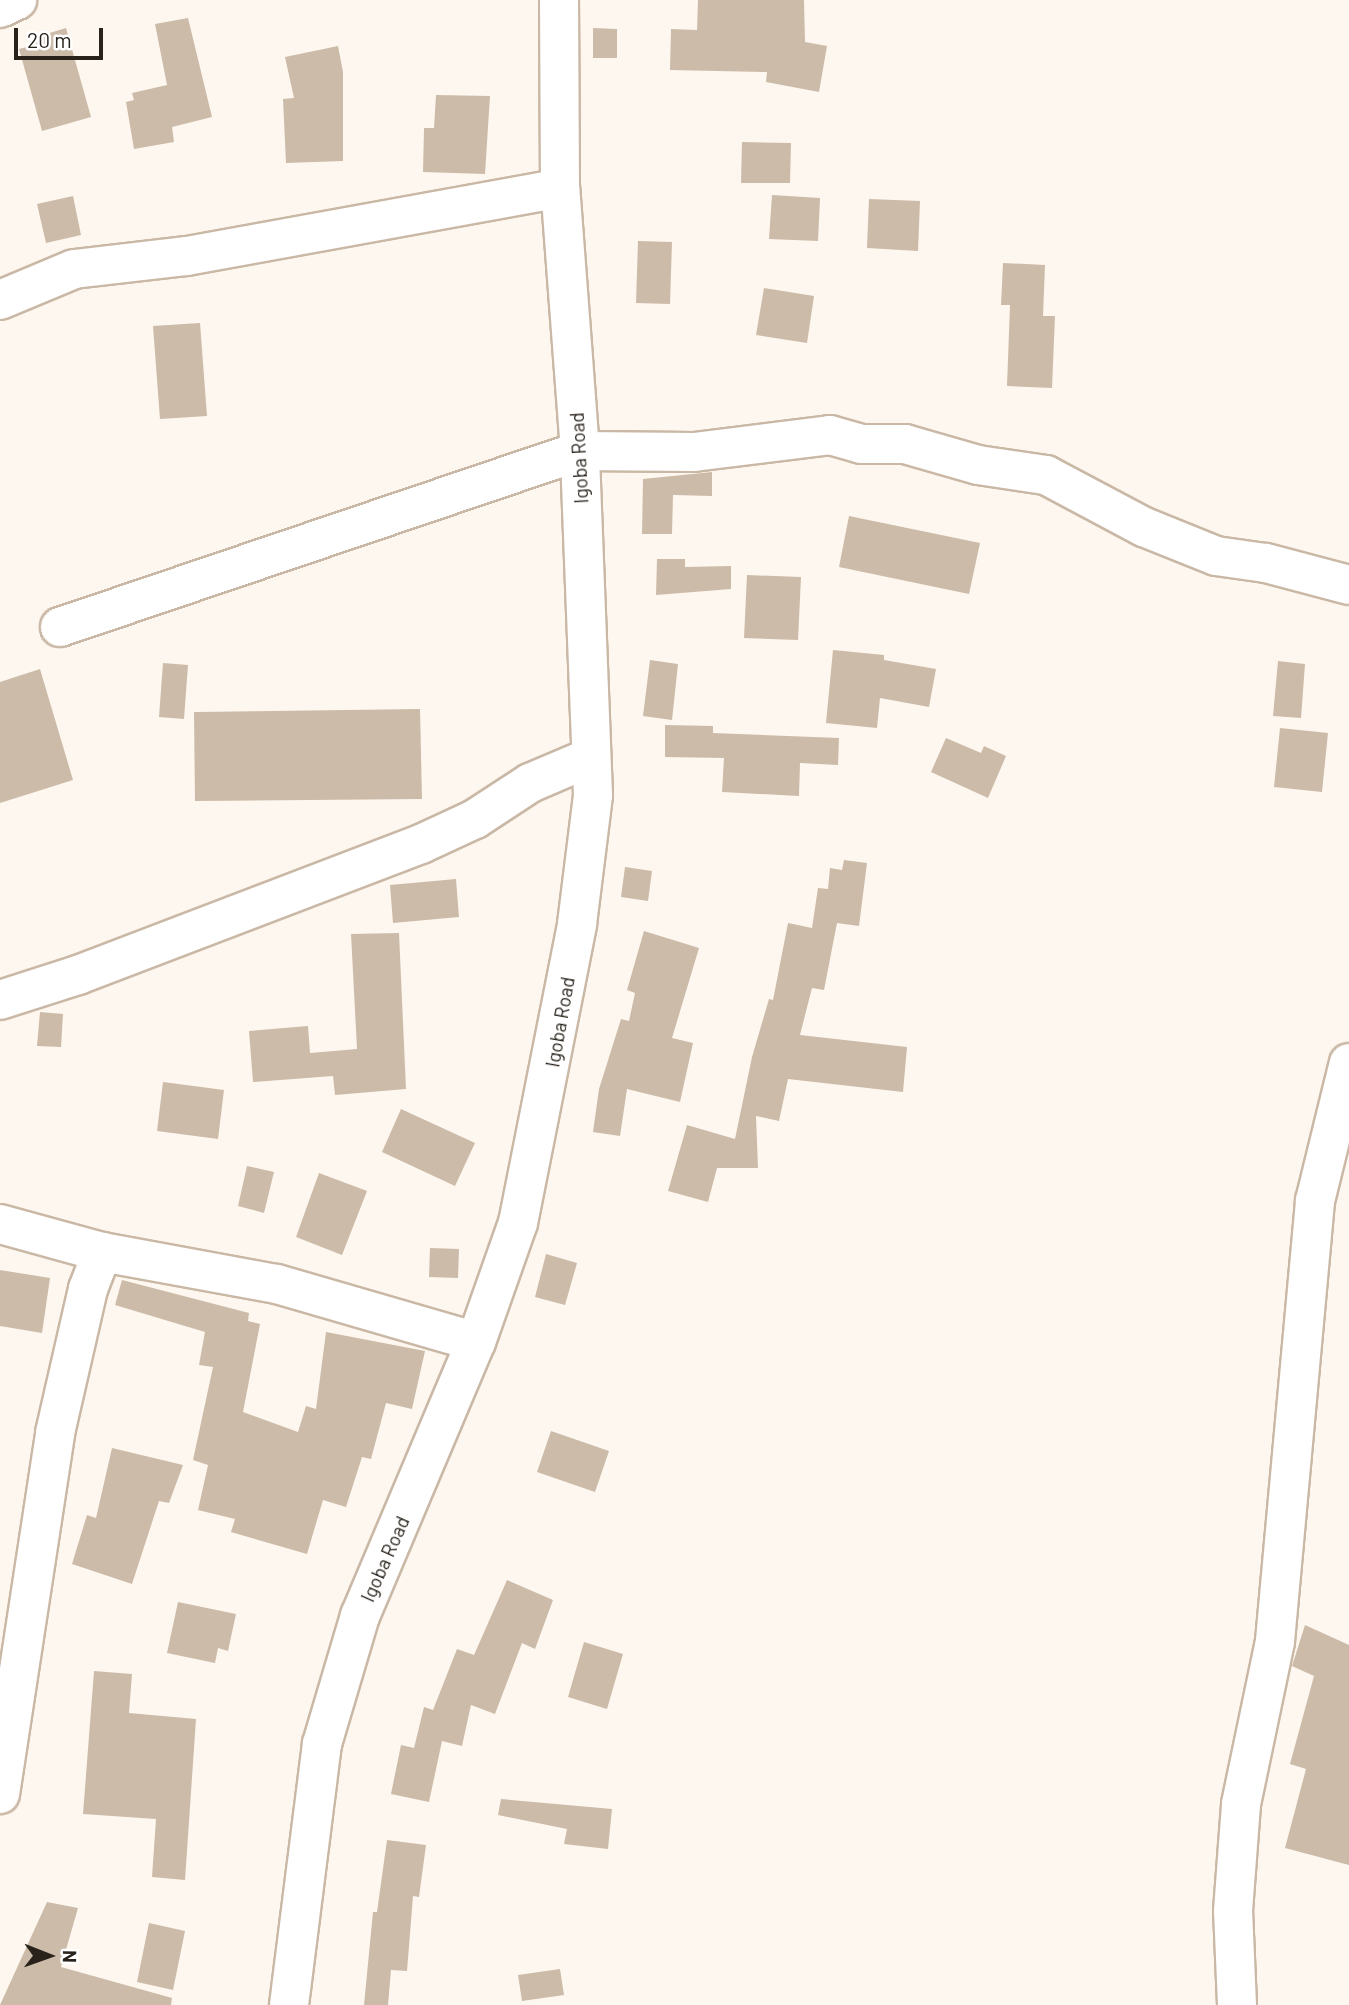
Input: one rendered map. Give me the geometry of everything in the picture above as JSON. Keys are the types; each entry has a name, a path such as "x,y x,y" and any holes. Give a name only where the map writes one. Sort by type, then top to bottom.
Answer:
{"street":[{"path":"0,8 17,0"},
{"name":"Igoba Road","path":"289,2005 320,1756 341,1673 360,1616 476,1342 518,1223 542,1117 577,924 593,795 580,451 560,188 559,0"},
{"path":"0,300 74,269 200,254 560,188"},
{"path":"60,627 580,451 694,452 830,435 861,444 905,444 978,465 1046,475 1144,527 1216,556 1266,563 1349,585"},
{"path":"0,1000 78,975 421,844 475,818 530,782 591,757"},
{"path":"1237,2005 1233,1911 1241,1804 1275,1641 1315,1200 1349,1063"},
{"path":"0,1224 102,1252 277,1284 476,1342"},
{"path":"0,1794 55,1433 88,1289 102,1252"}],"building":[{"path":"698,0 804,0 805,42 827,46 819,92 766,82 767,72 670,70 671,29 697,30"},
{"path":"188,18 212,117 172,127 174,142 134,149 126,102 134,100 132,93 167,85 155,24"},
{"path":"66,28 91,117 42,131 19,49 35,45 33,38"},
{"path":"593,28 617,29 617,58 593,58"},
{"path":"338,46 343,72 343,161 286,163 283,99 294,98 285,57"},
{"path":"436,95 490,96 485,174 423,172 424,128 434,128"},
{"path":"742,142 791,143 790,183 741,183"},
{"path":"772,195 820,198 818,241 769,239"},
{"path":"73,196 81,235 46,243 37,204"},
{"path":"869,199 920,201 918,251 867,248"},
{"path":"638,241 672,242 670,304 636,303"},
{"path":"1003,263 1045,265 1043,316 1055,316 1052,388 1007,386 1010,305 1001,305"},
{"path":"764,288 814,296 807,343 756,335"},
{"path":"200,323 207,416 160,419 153,326"},
{"path":"712,472 712,496 673,495 672,534 642,534 643,479"},
{"path":"849,516 980,543 969,594 839,567"},
{"path":"657,559 685,559 685,567 731,566 731,589 656,595"},
{"path":"747,575 801,577 798,640 744,638"},
{"path":"833,650 884,655 884,660 936,669 929,707 880,698 877,728 826,723"},
{"path":"650,660 678,664 672,720 643,716"},
{"path":"1278,661 1305,664 1301,718 1273,716"},
{"path":"163,663 188,665 184,719 159,717"},
{"path":"40,669 73,780 0,803 0,682"},
{"path":"420,709 422,799 195,801 194,712"},
{"path":"665,725 713,726 713,733 839,738 838,765 800,763 799,796 722,792 724,758 665,757"},
{"path":"1280,728 1328,733 1322,792 1274,787"},
{"path":"946,738 981,753 984,746 1006,756 988,798 931,772"},
{"path":"844,860 867,863 859,926 837,923 824,990 812,988 800,1035 907,1047 903,1092 788,1079 779,1121 756,1116 758,1168 717,1168 708,1202 668,1191 687,1125 735,1139 752,1057 769,999 773,1000 788,923 812,928 818,888 828,889 830,868 842,870"},
{"path":"625,867 652,871 648,901 621,897"},
{"path":"456,879 459,917 393,923 390,885"},
{"path":"644,931 699,948 672,1038 693,1043 680,1102 627,1089 620,1136 593,1132 599,1089 621,1019 629,1021 635,993 627,990"},
{"path":"399,933 406,1089 335,1095 333,1076 253,1082 249,1031 308,1026 310,1053 357,1049 351,934"},
{"path":"40,1012 63,1014 61,1047 37,1046"},
{"path":"163,1082 224,1090 218,1139 157,1131"},
{"path":"401,1109 475,1143 455,1186 382,1152"},
{"path":"247,1166 274,1172 264,1213 238,1206"},
{"path":"319,1173 367,1191 342,1255 296,1237"},
{"path":"430,1248 459,1249 458,1278 429,1277"},
{"path":"546,1254 577,1263 565,1305 535,1297"},
{"path":"0,1270 50,1278 42,1333 0,1326"},
{"path":"122,1280 249,1313 248,1321 260,1324 243,1412 298,1432 306,1406 316,1409 326,1332 425,1351 412,1409 386,1403 371,1459 362,1457 346,1507 323,1500 307,1554 231,1532 235,1519 198,1510 208,1465 193,1460 213,1367 199,1365 205,1332 115,1305"},
{"path":"551,1431 609,1451 595,1492 537,1472"},
{"path":"112,1448 183,1465 169,1503 159,1501 132,1584 72,1564 87,1515 96,1518"},
{"path":"507,1580 553,1600 535,1649 522,1643 495,1714 471,1705 462,1746 442,1741 429,1802 391,1794 401,1745 414,1748 424,1707 433,1710 457,1649 474,1655"},
{"path":"178,1602 236,1614 228,1651 218,1648 215,1663 167,1653"},
{"path":"1305,1625 1349,1645 1349,1865 1285,1848 1306,1769 1290,1764 1314,1676 1292,1666"},
{"path":"584,1642 623,1654 607,1709 568,1697"},
{"path":"94,1671 132,1674 129,1713 196,1719 185,1880 152,1877 156,1819 83,1814"},
{"path":"501,1799 612,1809 608,1849 564,1844 567,1829 498,1815"},
{"path":"387,1840 426,1845 419,1897 413,1896 407,1971 391,1970 388,2005 364,2005 373,1912 377,1912"},
{"path":"47,1902 78,1908 61,1967 172,1998 171,2005 0,2005"},
{"path":"149,1923 185,1931 173,1990 137,1982"},
{"path":"560,1969 564,1995 522,2001 518,1975"}]}
